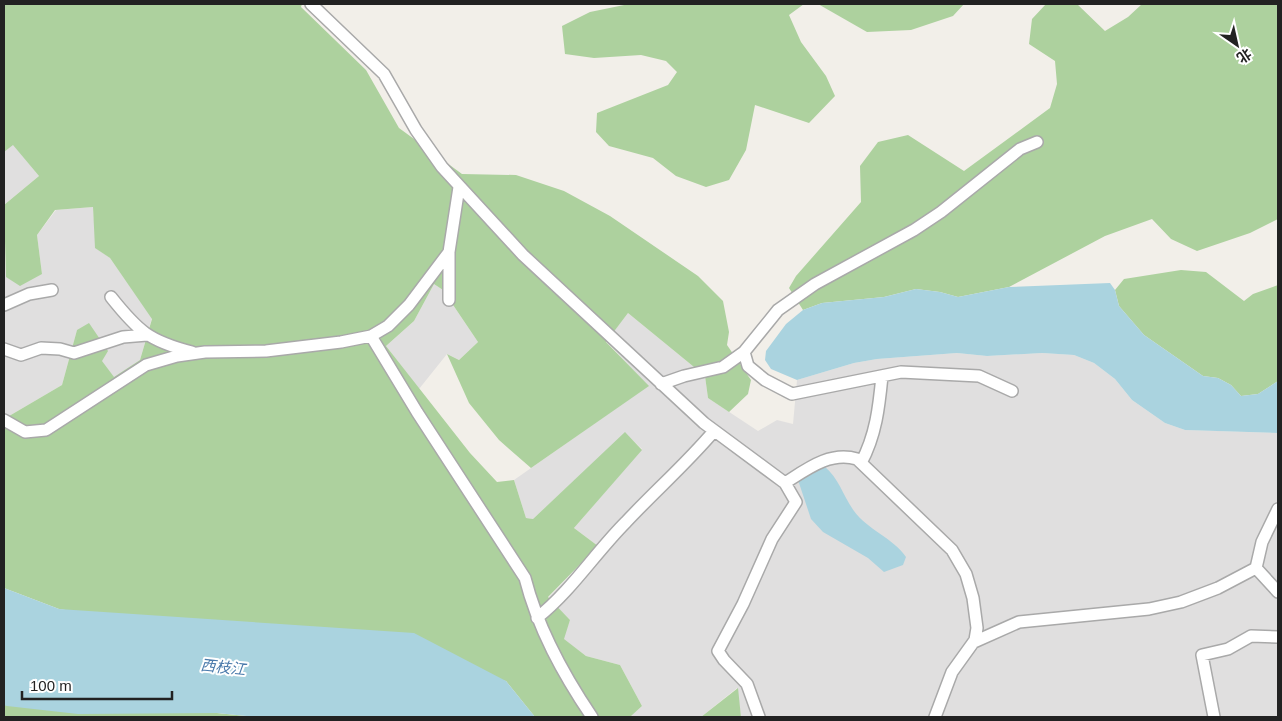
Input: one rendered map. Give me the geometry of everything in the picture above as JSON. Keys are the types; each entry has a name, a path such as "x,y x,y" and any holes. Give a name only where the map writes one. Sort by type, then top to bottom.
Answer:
{"street":[{"path":"311,4 384,74 416,130 459,186 523,255 714,431 785,483 796,502 772,539 743,604 718,651 747,684 759,717"},
{"path":"661,384 684,376 723,367 744,352 778,310 815,284 914,230 941,212 1020,150 1037,142"},
{"path":"449,300 449,252 459,186"},
{"path":"4,420 25,432 46,430 146,365 177,356 199,353 266,351 341,342 371,336 388,326 408,305 449,252"},
{"path":"4,305 29,294 52,290"},
{"path":"111,297 127,317 155,341 199,353"},
{"path":"4,350 21,355 41,348 60,349 74,353 123,337 147,335"},
{"path":"371,336 417,412 525,578 537,618 567,680 592,717"},
{"path":"744,352 748,366 765,380 792,394 901,372 979,376 1012,391"},
{"path":"861,463 872,443 878,415 882,376"},
{"path":"537,618 557,602 626,521 692,457 714,431"},
{"path":"785,483 828,458 845,456 861,463 952,550 960,562 973,598 977,628 974,642 952,672 935,717"},
{"path":"974,642 1019,622 1149,610 1181,602 1218,588 1256,568 1262,542 1278,509"},
{"path":"1256,568 1278,592"},
{"path":"1214,717 1202,655 1228,650 1251,636 1278,637"}],"shaded area":[{"path":"13,144 39,176 4,205 4,152"},
{"path":"93,207 96,248 110,258 152,318 140,360 114,378 77,330 62,385 4,419 4,239 6,277 42,274 37,235 56,210"},
{"path":"434,284 443,290 478,342 459,360 447,354 419,389 386,346 414,321"},
{"path":"628,313 705,376 708,398 758,431 777,420 793,424 797,380 854,363 877,359 957,353 987,356 1042,353 1074,355 1094,363 1115,379 1132,400 1165,423 1185,430 1278,433 1278,717 741,717 737,688 701,717 630,717 642,706 620,665 586,656 563,639 570,620 548,598 598,546 574,528 642,449 625,433 533,519 526,518 514,480 648,386 606,341"}],"green space":[{"path":"4,4 302,4 301,7 366,70 399,128 462,174 516,175 564,191 610,216 698,276 723,301 729,332 727,345 751,380 748,394 729,412 708,398 705,376 628,313 606,342 649,386 531,468 499,440 469,403 447,354 459,360 478,342 443,290 434,284 414,321 386,346 470,453 497,482 514,480 526,518 533,519 625,432 642,450 574,528 598,546 548,597 570,620 564,639 586,656 620,665 642,706 630,717 535,717 506,681 59,609 4,588 4,419 62,385 77,330 89,323 108,351 102,361 114,377 140,360 152,319 110,258 95,248 93,207 55,210 37,235 42,274 20,286 6,277 4,205 39,176 13,145 4,152"},
{"path":"629,4 804,4 789,15 801,42 826,76 835,96 809,123 755,105 746,150 729,180 706,187 676,176 653,158 609,146 596,132 597,113 668,85 677,72 666,61 641,55 594,58 565,54 562,26 590,12"},
{"path":"818,4 964,4 953,16 911,30 867,32"},
{"path":"1046,4 1077,4 1105,31 1128,17 1142,4 1278,4 1278,219 1250,233 1197,251 1171,239 1152,219 1105,236 1009,287 958,297 940,292 916,289 884,297 822,303 803,310 789,288 796,276 861,202 860,166 878,142 908,135 964,171 1050,108 1057,84 1055,61 1029,44 1032,19"},
{"path":"1181,270 1206,272 1244,301 1253,294 1278,285 1278,381 1258,394 1241,396 1231,385 1218,378 1203,376 1144,335 1119,306 1115,290 1124,279"},
{"path":"738,688 741,717 701,717"},
{"path":"4,705 217,713 256,717 4,717"}],"water":[{"path":"1110,283 1115,290 1119,306 1144,335 1203,376 1218,378 1231,385 1241,396 1258,394 1278,381 1278,433 1185,430 1165,423 1132,400 1115,379 1094,363 1074,355 1042,353 987,356 957,353 877,359 854,363 797,380 771,369 765,360 766,351 786,324 803,310 822,303 884,297 916,289 940,292 958,297 1009,287"},
{"path":"824,466 833,476 860,518 901,550 906,557 903,565 884,572 868,558 823,532 811,519 798,480"},
{"name":"西枝江","path":"4,588 59,609 414,633 506,681 535,717 256,717 217,713 78,714 7,706 4,705"}]}
